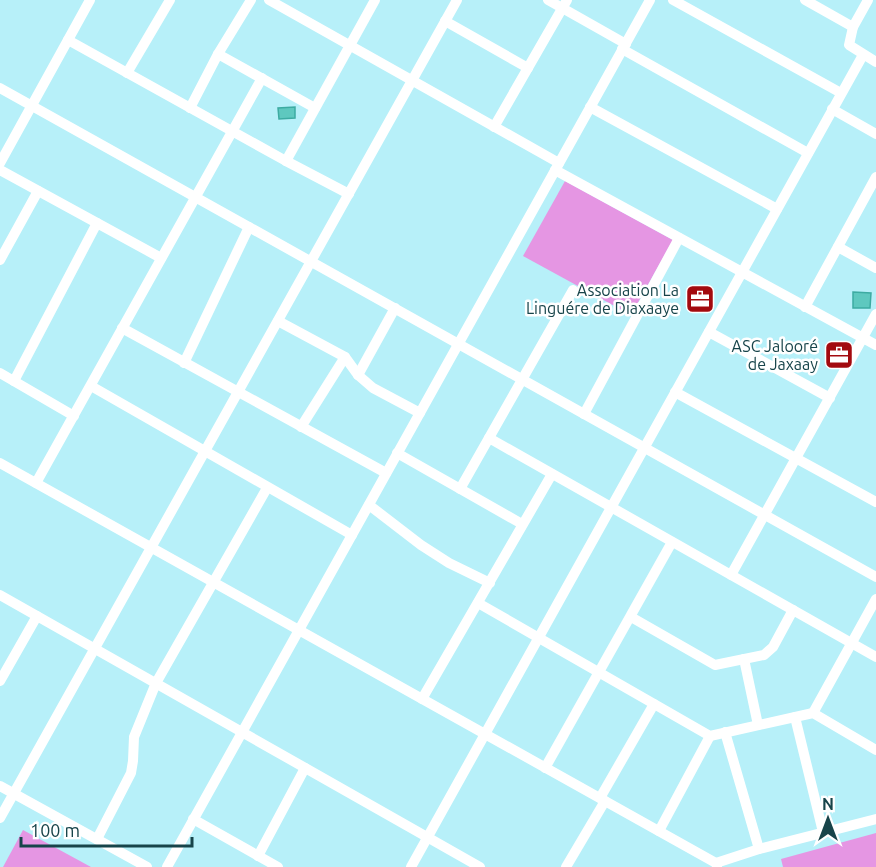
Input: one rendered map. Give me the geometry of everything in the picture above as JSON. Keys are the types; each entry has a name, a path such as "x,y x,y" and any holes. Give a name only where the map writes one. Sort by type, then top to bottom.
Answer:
{"street":[{"path":"0,163 90,0"},
{"path":"127,73 170,0"},
{"path":"190,108 218,54 251,0"},
{"path":"269,0 494,127 557,167 679,238 876,345"},
{"path":"285,161 375,0"},
{"path":"0,818 457,0"},
{"path":"548,0 564,4 624,46 808,153"},
{"path":"167,867 650,0"},
{"path":"673,0 841,93"},
{"path":"805,0 853,27"},
{"path":"868,0 853,27 849,45 876,62"},
{"path":"494,127 564,4"},
{"path":"445,21 528,68"},
{"path":"68,40 232,132 349,194"},
{"path":"218,54 315,108"},
{"path":"411,867 862,55"},
{"path":"36,483 262,78"},
{"path":"0,88 876,577"},
{"path":"590,107 777,209"},
{"path":"832,109 876,134"},
{"path":"0,170 161,258"},
{"path":"805,307 876,177"},
{"path":"0,260 38,191"},
{"path":"14,381 97,223"},
{"path":"184,363 249,227"},
{"path":"584,414 679,238"},
{"path":"838,247 876,268"},
{"path":"460,489 573,290"},
{"path":"358,375 395,308"},
{"path":"731,575 876,314"},
{"path":"278,321 345,357 358,375 373,388 420,412"},
{"path":"122,328 386,473"},
{"path":"709,332 830,398"},
{"path":"301,427 345,357"},
{"path":"0,373 74,416"},
{"path":"91,386 352,535"},
{"path":"675,393 876,502"},
{"path":"489,438 876,657"},
{"path":"398,453 522,524"},
{"path":"0,463 717,865 759,849 876,819"},
{"path":"422,699 552,474"},
{"path":"97,839 131,773 134,761 134,737 156,683 267,488"},
{"path":"369,505 421,545 449,563 489,583"},
{"path":"546,768 672,542"},
{"path":"0,595 480,867"},
{"path":"813,713 876,599"},
{"path":"478,603 710,736 813,713 876,750"},
{"path":"631,616 715,665 764,655 773,647 793,610"},
{"path":"0,681 37,616"},
{"path":"744,659 758,725"},
{"path":"566,867 654,704"},
{"path":"795,717 823,832"},
{"path":"725,732 759,849"},
{"path":"659,831 710,736"},
{"path":"259,860 305,768"},
{"path":"0,786 147,867"},
{"path":"194,819 259,860 278,867"}],"shaded area":[{"path":"565,181 673,240 631,315 523,256"},
{"path":"23,830 91,867 3,867"},
{"path":"876,833 876,867 783,867 781,859"}],"building":[{"path":"295,107 295,118 279,119 278,108"},
{"path":"853,292 871,293 870,308 853,308"}],"place":[{"name":"Association La Linguére de Diaxaaye","path":"700,299"},
{"name":"ASC Jalooré de Jaxaay","path":"839,355"}]}
